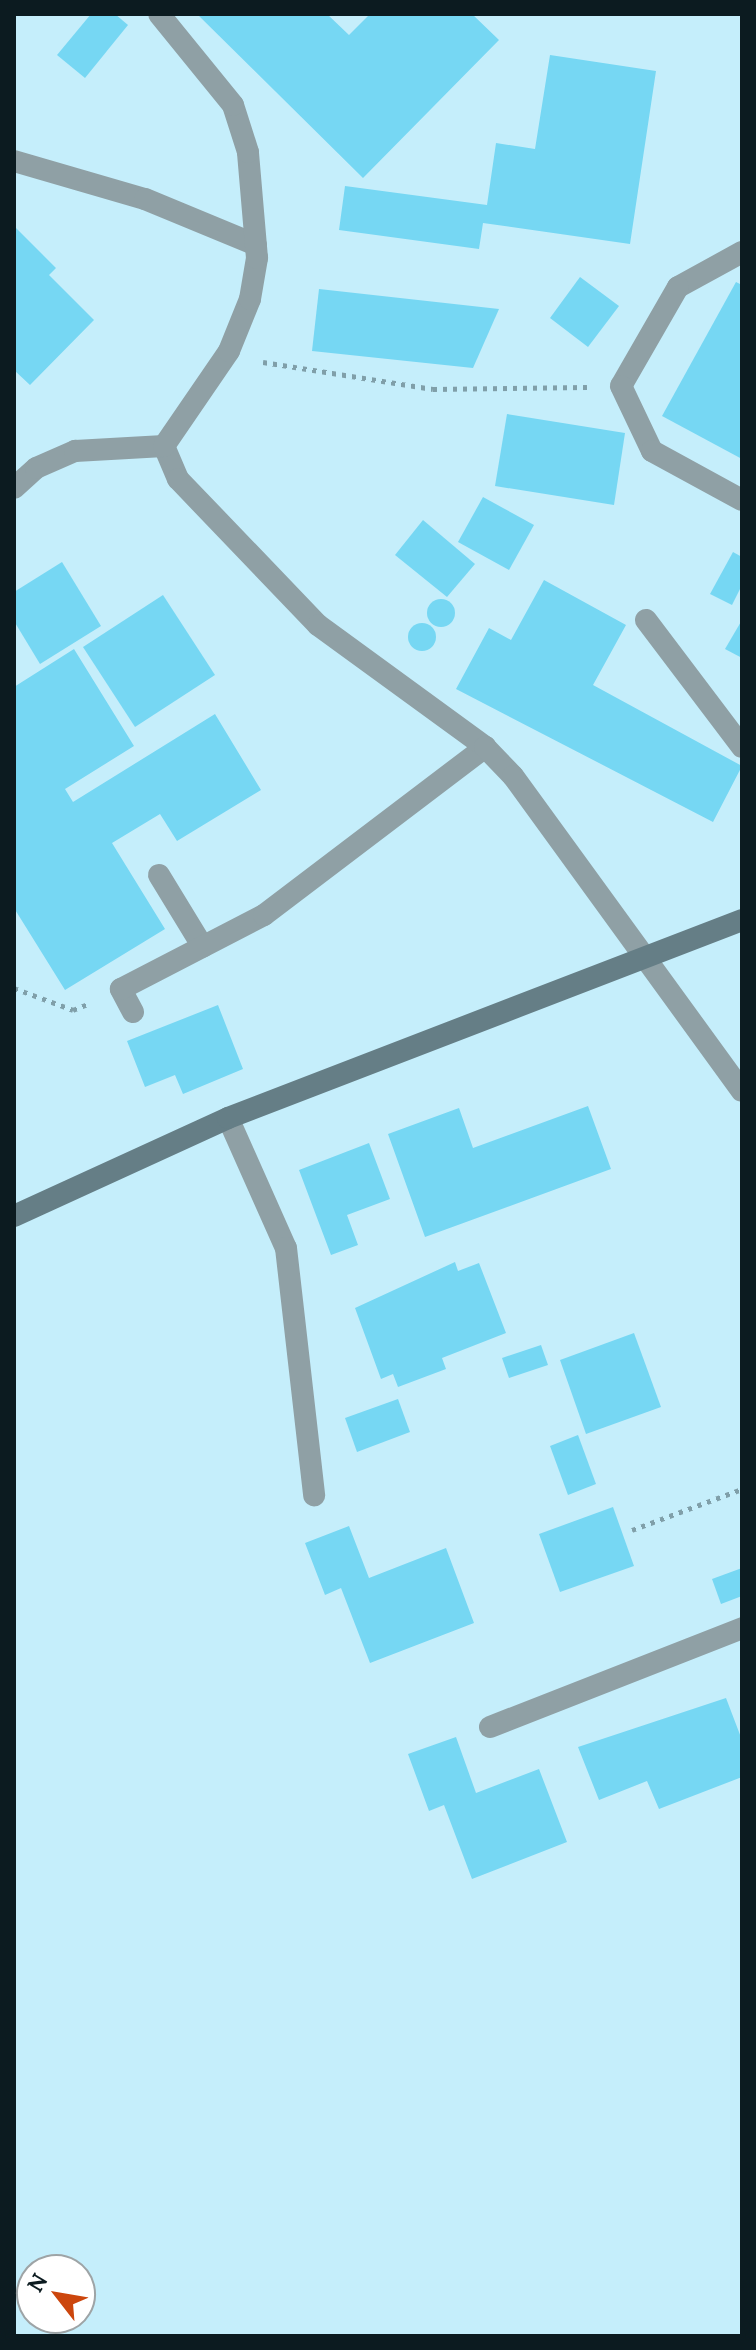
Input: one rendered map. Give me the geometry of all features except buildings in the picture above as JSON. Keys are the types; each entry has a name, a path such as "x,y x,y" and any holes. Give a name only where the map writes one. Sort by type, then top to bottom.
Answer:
{"main road":[{"path":"14,1216 228,1118 649,961 742,920"}],"street":[{"path":"159,14 233,105 248,152 256,245 250,299 229,351 164,446"},
{"path":"14,161 145,199 256,245"},
{"path":"742,252 678,287 621,386 652,451 742,500"},
{"path":"14,488 36,468 75,451 164,446"},
{"path":"164,446 178,479 318,625 485,747 513,776 742,1091"},
{"path":"646,620 742,747"},
{"path":"133,1012 121,989 264,915 485,747"},
{"path":"159,875 203,947"},
{"path":"228,1118 286,1248 314,1495"},
{"path":"490,1727 742,1628"}],"path":[{"path":"229,351 255,361 433,389 621,386"},
{"path":"14,988 73,1010 121,989"},
{"path":"632,1530 742,1489"}]}
